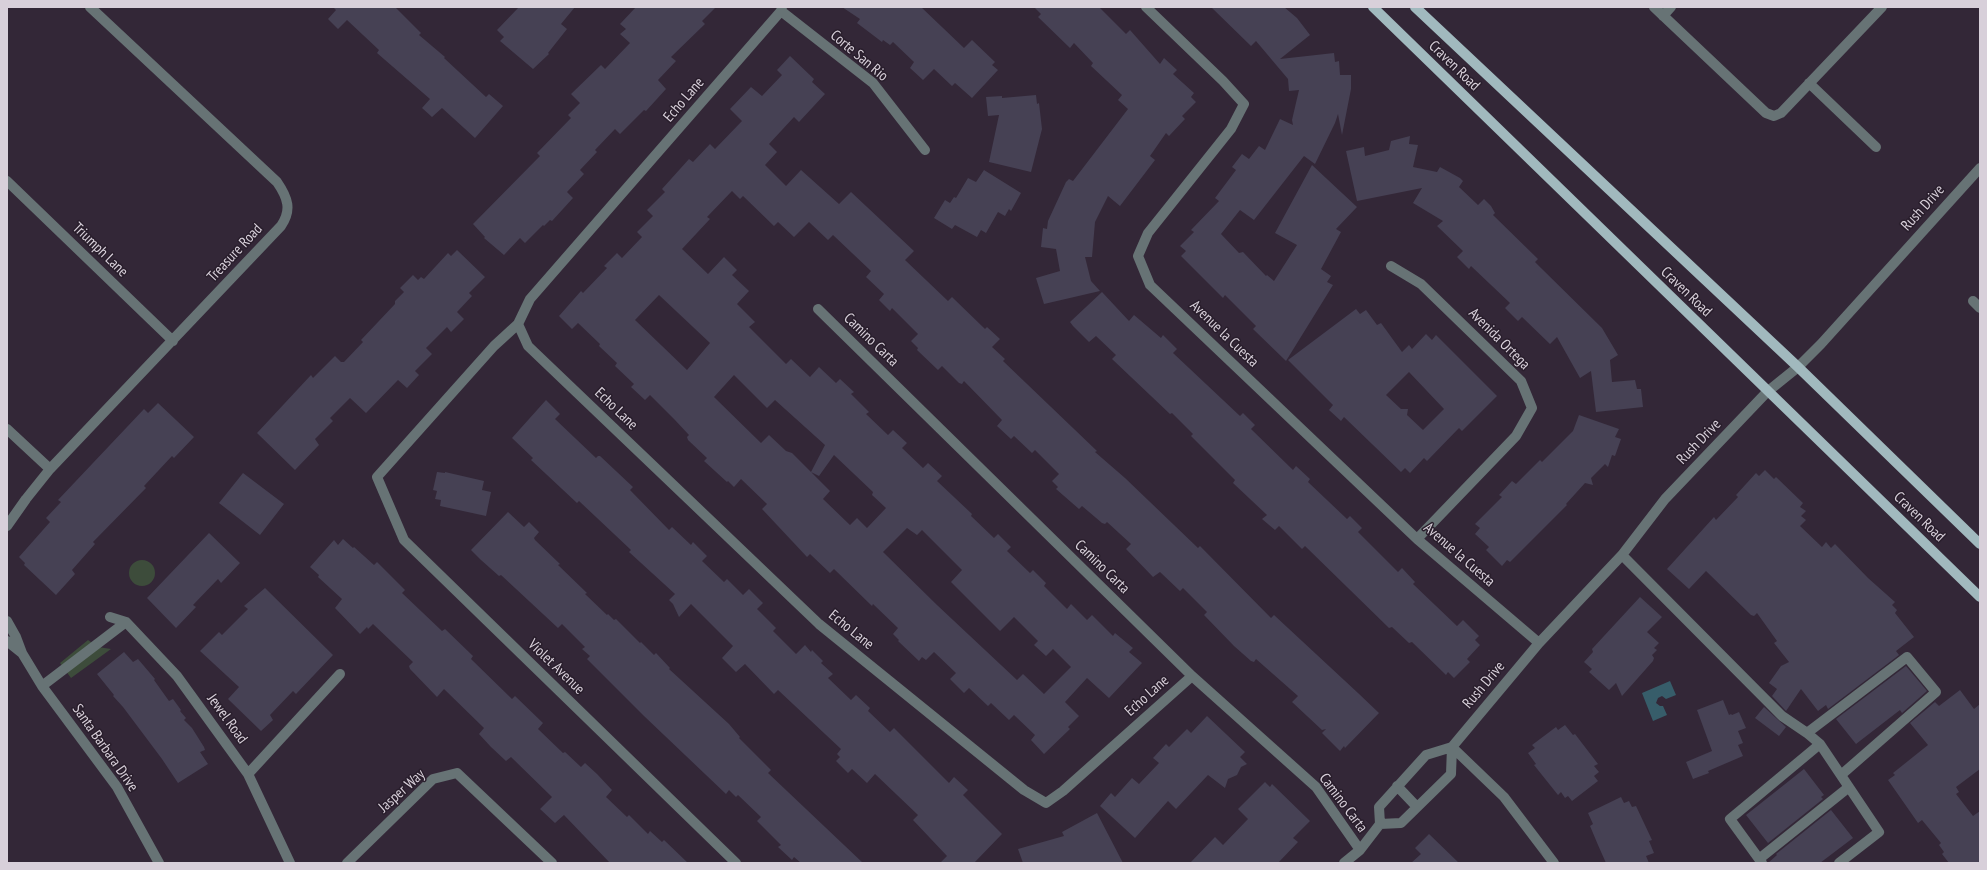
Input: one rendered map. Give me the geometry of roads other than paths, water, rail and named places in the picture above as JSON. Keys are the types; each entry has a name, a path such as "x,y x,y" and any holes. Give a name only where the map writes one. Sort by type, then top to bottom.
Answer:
{"main road":[{"name":"Craven Road","path":"1373,7 1767,392 1980,597"},
{"name":"Craven Road","path":"1415,7 1798,367 1980,544"}],"street":[{"name":"Treasure Road","path":"7,526 26,499 50,470 281,226 286,218 289,208 286,194 277,182 90,7"},
{"name":"Avenue la Cuesta","path":"1146,7 1223,81 1244,104 1231,129 1148,233 1138,256 1150,285 1417,539 1539,643"},
{"path":"1654,7 1766,113 1774,116 1781,113 1882,7"},
{"path":"1663,16 1671,7"},
{"name":"Corte San Rio","path":"782,9 873,83 925,150"},
{"name":"Echo Lane","path":"377,477 432,418 494,346 518,324 530,299 782,9"},
{"path":"1809,83 1876,147"},
{"name":"Rush Drive","path":"1452,747 1539,643 1622,555 1665,499 1767,392 1798,367 1980,168"},
{"name":"Triumph Lane","path":"7,181 173,341"},
{"name":"Avenida Ortega","path":"1391,266 1420,284 1521,380 1532,408 1516,436 1417,539"},
{"name":"Camino Carta","path":"818,309 1192,676 1316,787 1360,850"},
{"name":"Echo Lane","path":"518,324 528,346 819,624 1024,790 1046,803 1064,791 1192,676"},
{"path":"7,429 50,470"},
{"name":"Violet Avenue","path":"377,477 404,540 736,863"},
{"path":"1622,555 1782,716 1820,744 1879,832 1839,863"},
{"name":"Jewel Road","path":"110,617 126,622 177,676 248,774 290,863"},
{"name":"Santa Barbara Drive","path":"7,621 16,636 22,653 42,686 117,787 159,863"},
{"path":"42,686 126,622"},
{"name":"Santa Barbara Drive","path":"7,641 22,653"},
{"path":"1807,733 1907,657 1936,692 1841,775"},
{"path":"248,774 340,674"},
{"path":"1820,744 1730,819 1761,861 1849,787"},
{"path":"1344,863 1360,850 1380,824 1379,807 1397,786 1426,755 1452,747"},
{"path":"1380,824 1401,823 1450,774 1452,747"},
{"path":"1452,747 1504,797 1554,863"},
{"name":"Jasper Way","path":"347,863 433,779 457,773 552,863"},
{"path":"1397,786 1417,807"}],"water":[{"path":"1670,681 1676,695 1666,699 1662,696 1658,698 1656,703 1663,706 1667,715 1653,721 1642,693"}]}
